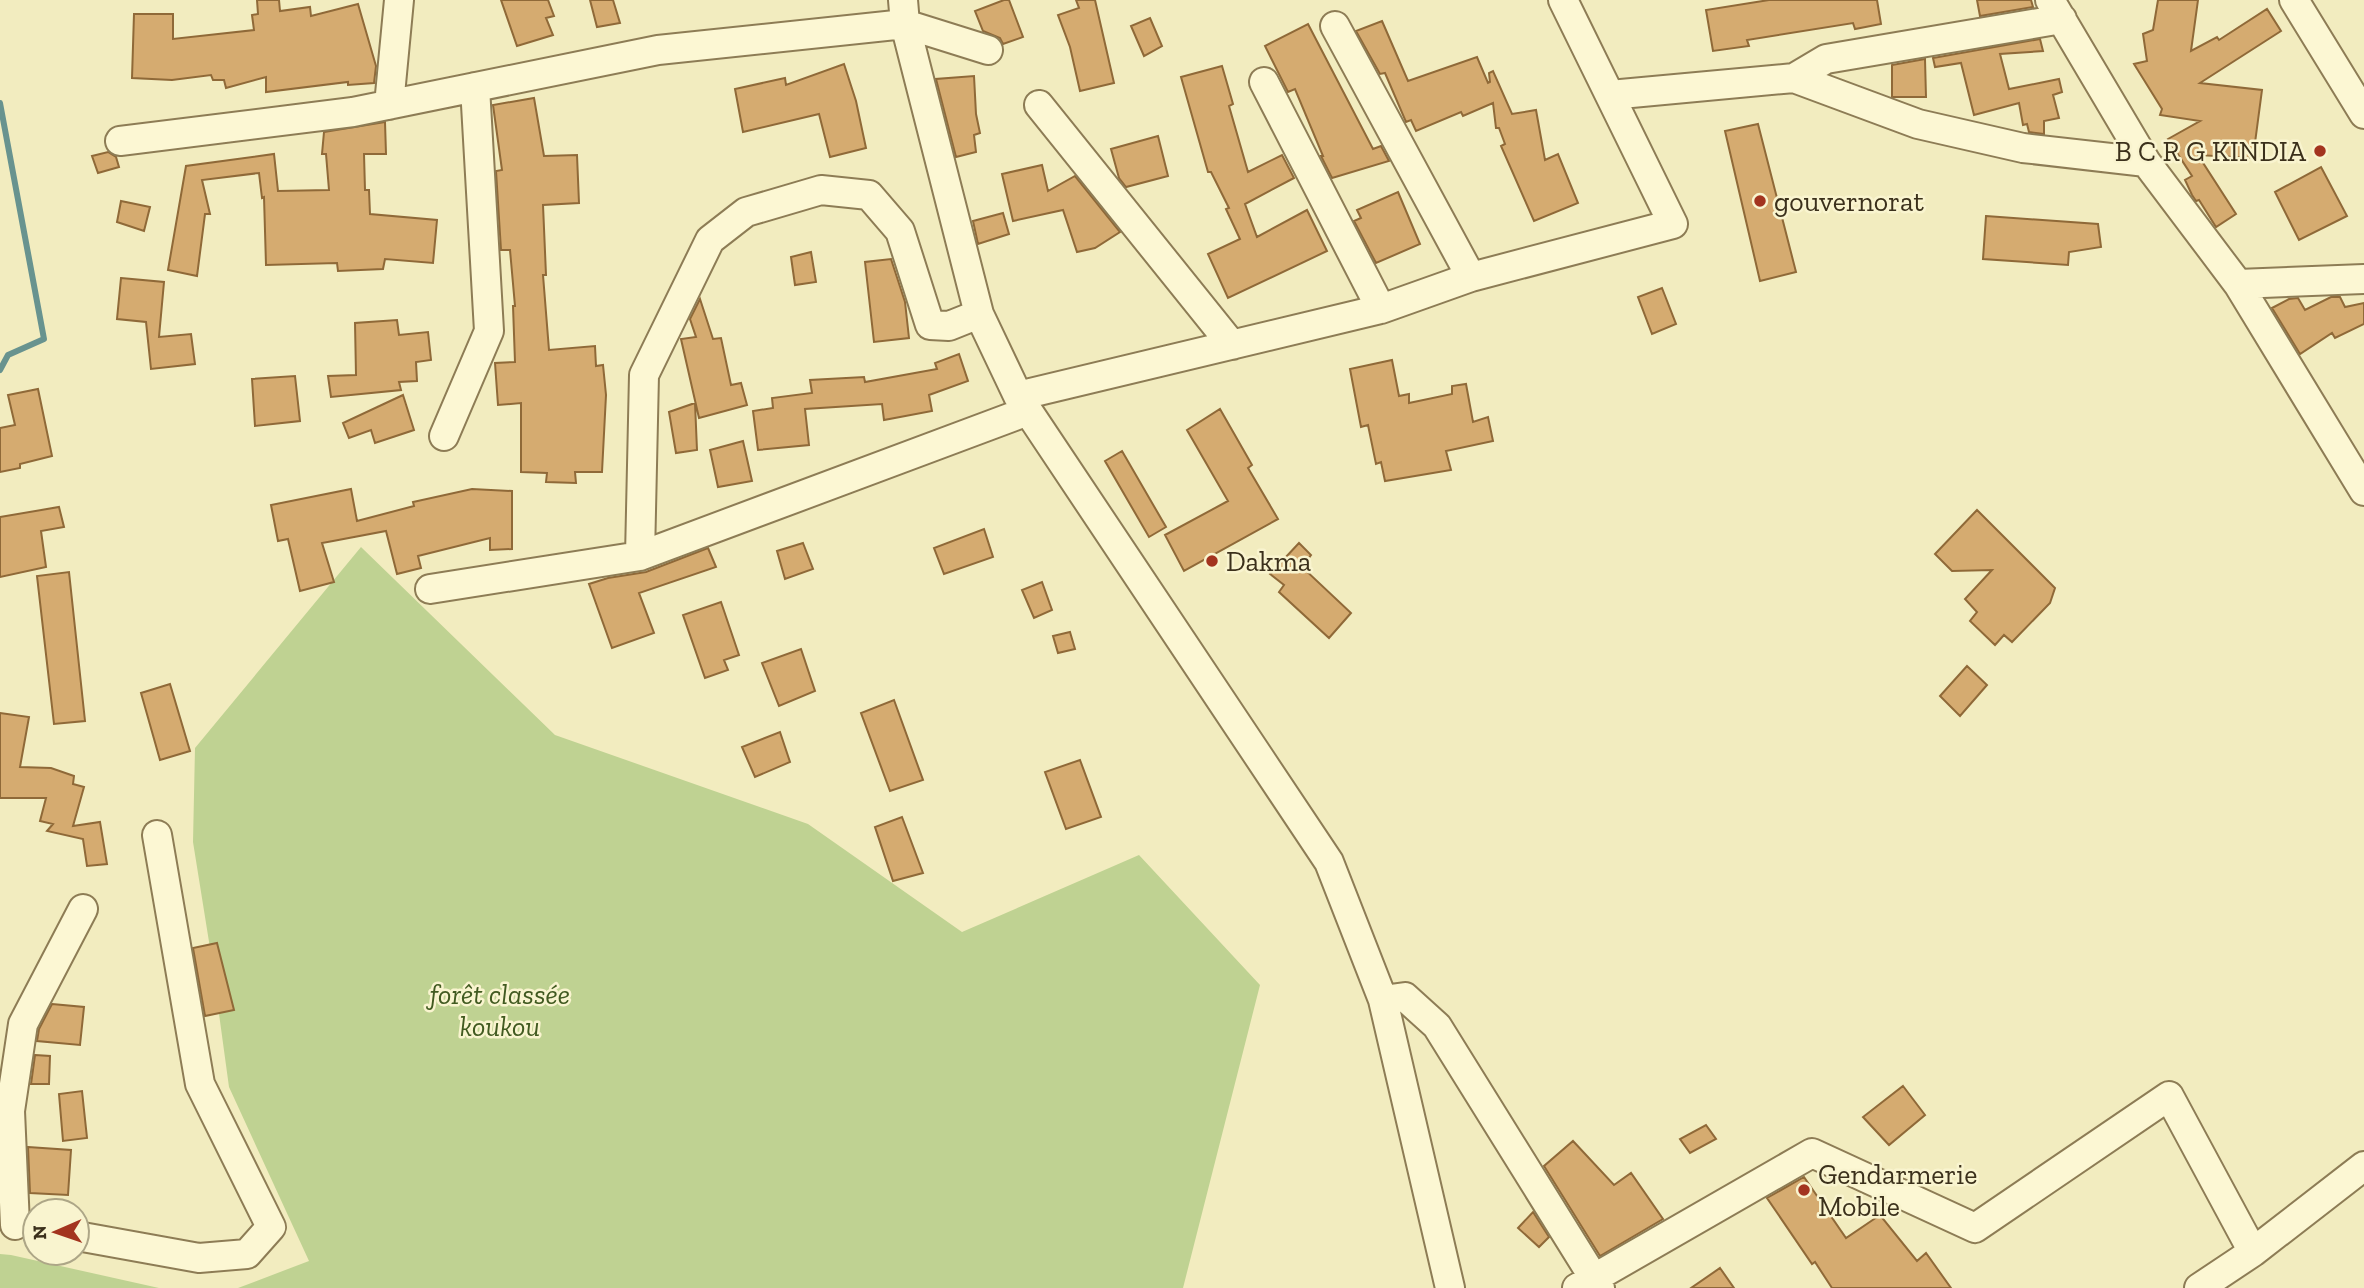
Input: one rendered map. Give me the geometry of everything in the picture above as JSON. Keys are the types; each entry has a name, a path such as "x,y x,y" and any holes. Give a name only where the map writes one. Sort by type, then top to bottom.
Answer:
{"street":[{"path":"389,105 398,0"},
{"path":"430,589 640,556 1023,404 1231,345 1381,309 1471,277 1673,224 1563,0"},
{"path":"2294,0 2364,114"},
{"path":"1610,95 1794,78 1826,59 2056,10 2146,162 2238,284 2364,491"},
{"path":"120,141 353,112 659,50 904,12 988,50"},
{"path":"904,12 979,314 1023,404 1329,862 1383,1000 1450,1288"},
{"path":"1335,26 1471,277"},
{"path":"1794,78 1918,124 2023,148 2146,162"},
{"path":"1264,82 1381,309"},
{"path":"444,436 489,331 475,87"},
{"path":"1039,105 1231,345"},
{"path":"640,556 643,375 710,240 746,212 821,190 869,195 900,231 930,324 949,326 979,314"},
{"path":"2238,284 2364,279"},
{"path":"91,1239 198,1258 247,1254 271,1227 200,1084 158,835"},
{"path":"17,1225 10,1111 23,1024 83,909"},
{"path":"1383,1000 1405,997 1437,1026 1590,1285 1812,1153 1975,1228 2169,1096 2253,1252"},
{"path":"2199,1288 2253,1252 2364,1166"}],"green space":[{"name":"forêt classée koukou","path":"361,547 555,735 808,824 962,932 1139,855 1260,985 1183,1288 238,1288 309,1261 229,1087 193,842 195,748"},
{"path":"0,1254 21,1257 21,1267 65,1267 159,1288 0,1288"}],"building":[{"path":"257,0 279,0 280,11 310,7 311,16 358,4 376,66 374,83 348,85 348,82 266,92 266,77 226,88 224,80 213,80 211,75 172,80 132,78 134,14 173,14 173,39 254,30 252,15 258,14"},
{"path":"501,0 548,0 554,16 546,18 553,35 517,46"},
{"path":"590,0 613,0 620,23 597,27"},
{"path":"1009,0 1023,37 1003,44 1000,38 983,31 975,11"},
{"path":"1076,0 1095,0 1114,83 1080,91 1070,47 1058,15 1079,8"},
{"path":"1769,0 1877,0 1881,24 1855,29 1853,23 1747,40 1749,46 1713,51 1706,10"},
{"path":"1977,0 2031,0 2033,7 1980,16"},
{"path":"2158,0 2198,0 2191,51 2217,37 2219,40 2267,9 2281,31 2200,83 2262,90 2253,158 2198,155 2236,214 2216,227 2199,200 2196,201 2192,195 2185,180 2192,176 2168,139 2200,121 2160,115 2162,109 2134,64 2147,61 2143,34 2153,30"},
{"path":"1150,18 1162,46 1144,56 1131,26"},
{"path":"1382,21 1408,81 1477,57 1488,83 1489,73 1493,71 1512,114 1536,110 1545,160 1558,154 1578,203 1534,221 1501,146 1505,144 1499,128 1496,128 1493,103 1463,116 1461,112 1416,131 1411,120 1406,122 1385,73 1380,74 1356,31"},
{"path":"1308,24 1373,149 1381,146 1389,161 1332,178 1295,89 1288,92 1265,46"},
{"path":"2040,39 2043,51 2000,54 2009,89 2059,79 2062,92 2053,95 2059,118 2044,121 2044,134 2029,132 2027,124 2023,125 2019,103 1974,115 1961,63 1935,67 1933,58"},
{"path":"1925,59 1926,97 1892,97 1892,65"},
{"path":"844,64 856,101 866,148 830,157 819,114 743,132 735,89 785,78 786,85"},
{"path":"1222,66 1233,104 1229,106 1248,172 1282,155 1294,178 1245,204 1257,237 1307,210 1327,251 1228,298 1208,254 1240,239 1226,209 1229,208 1211,172 1208,172 1181,77"},
{"path":"974,76 980,133 974,135 976,152 956,157 936,79"},
{"path":"534,98 544,156 577,155 579,203 543,205 546,275 543,275 549,350 595,346 596,366 603,365 606,395 602,472 575,472 576,483 546,482 547,473 521,472 521,403 498,405 495,363 515,362 515,306 510,250 501,250 496,171 502,170 493,105"},
{"path":"385,122 386,154 364,154 365,190 369,190 370,214 437,220 433,263 385,259 383,269 338,271 337,263 266,265 264,197 262,198 259,173 202,180 210,214 205,214 197,276 168,270 186,166 274,154 278,191 329,190 326,154 322,154 324,132"},
{"name":"gouvernorat","path":"1758,124 1796,272 1760,281 1725,131"},
{"path":"1158,136 1168,176 1126,187 1119,178 1111,149"},
{"path":"108,152 116,157 119,167 98,173 92,156"},
{"path":"1042,165 1048,191 1075,176 1120,232 1095,248 1077,252 1063,210 1013,221 1002,174"},
{"path":"2321,167 2347,216 2299,240 2275,192"},
{"path":"1398,192 1420,244 1376,263 1354,221 1361,218 1357,210"},
{"path":"121,201 150,207 144,231 117,222"},
{"path":"1003,213 1009,234 978,244 973,221"},
{"path":"1986,216 2098,224 2101,247 2069,252 2068,265 1983,259"},
{"path":"811,252 816,282 795,285 791,257"},
{"path":"891,259 905,302 909,338 874,342 865,262"},
{"path":"121,278 164,282 159,337 191,334 195,364 151,369 146,322 117,319"},
{"path":"1662,288 1676,324 1652,334 1638,297"},
{"path":"2331,297 2340,297 2345,307 2364,303 2364,324 2335,338 2332,333 2300,354 2272,308 2289,299 2298,298 2305,310"},
{"path":"700,299 713,339 721,338 731,385 741,383 747,405 699,418 681,339 696,337 690,319"},
{"path":"397,320 399,335 428,332 431,360 416,362 417,381 399,382 401,390 331,397 328,376 356,375 355,323"},
{"path":"959,354 968,381 929,395 932,411 884,420 882,404 805,409 809,445 758,450 753,411 773,408 772,398 812,393 810,380 864,377 865,382 937,369 935,363"},
{"path":"1392,360 1399,396 1409,394 1409,403 1452,394 1452,386 1466,384 1473,422 1488,417 1493,441 1446,451 1451,470 1385,481 1381,462 1376,464 1368,425 1361,427 1350,369"},
{"path":"295,376 300,421 255,426 252,379"},
{"path":"38,389 52,456 0,472 0,428 15,425 8,395"},
{"path":"403,395 414,430 375,443 371,430 349,438 343,423"},
{"path":"695,403 697,450 676,453 669,412"},
{"path":"1220,409 1252,465 1248,468 1278,519 1184,571 1165,535 1228,501 1187,430"},
{"path":"743,441 752,481 718,487 710,450"},
{"path":"1122,451 1166,527 1149,537 1105,461"},
{"path":"351,489 357,521 414,506 413,502 472,489 512,491 512,549 490,550 490,538 418,556 421,568 397,574 386,531 322,543 334,582 300,591 288,539 278,541 271,505"},
{"path":"59,507 64,527 41,531 46,567 0,577 0,517"},
{"path":"1977,510 2055,588 2050,603 2012,642 2004,635 1995,645 1970,621 1977,612 1965,599 1992,570 1952,571 1935,554"},
{"path":"984,529 993,557 944,574 934,548"},
{"path":"803,543 813,569 785,579 777,551"},
{"path":"1299,543 1311,555 1302,567 1351,613 1329,638 1279,592 1284,585 1270,574"},
{"path":"708,548 716,567 639,593 654,633 612,648 589,584 646,572"},
{"path":"69,572 85,721 54,724 37,576"},
{"path":"1042,582 1052,610 1034,618 1022,590"},
{"path":"721,602 739,655 724,660 728,670 705,678 683,615"},
{"path":"1070,632 1075,649 1058,653 1053,636"},
{"path":"801,649 815,691 779,706 762,663"},
{"path":"1967,666 1987,685 1960,716 1940,696"},
{"path":"170,684 190,751 160,760 141,693"},
{"path":"894,700 923,780 890,791 861,713"},
{"path":"0,713 29,717 20,767 51,768 74,776 73,784 84,787 73,826 100,822 107,864 87,866 83,839 47,831 53,824 40,821 46,798 0,798"},
{"path":"780,732 790,762 755,777 742,747"},
{"path":"1080,760 1101,817 1066,829 1045,772"},
{"path":"902,817 923,873 893,881 875,827"},
{"path":"217,943 234,1010 205,1016 193,948"},
{"path":"52,1004 84,1007 80,1045 37,1041 39,1029"},
{"path":"35,1055 50,1056 49,1084 31,1084"},
{"path":"1903,1086 1925,1115 1889,1145 1863,1117"},
{"path":"82,1091 87,1138 63,1141 59,1094"},
{"path":"1706,1125 1716,1139 1690,1153 1680,1139"},
{"path":"1573,1141 1614,1185 1631,1173 1663,1219 1600,1256 1544,1166"},
{"path":"28,1147 71,1150 68,1195 30,1193"},
{"path":"1804,1177 1846,1238 1880,1215 1917,1261 1926,1253 1951,1288 1832,1288 1815,1262 1812,1264 1767,1198"},
{"path":"1533,1212 1549,1237 1539,1247 1518,1228"},
{"path":"1720,1268 1734,1288 1691,1288"}],"waterway":[{"path":"0,103 44,339 8,355 0,370"}],"place":[{"name":"B C R G KINDIA","path":"2320,151"},
{"name":"gouvernorat","path":"1760,201"},
{"name":"Dakma","path":"1212,561"},
{"name":"Gendarmerie Mobile","path":"1804,1190"}]}
